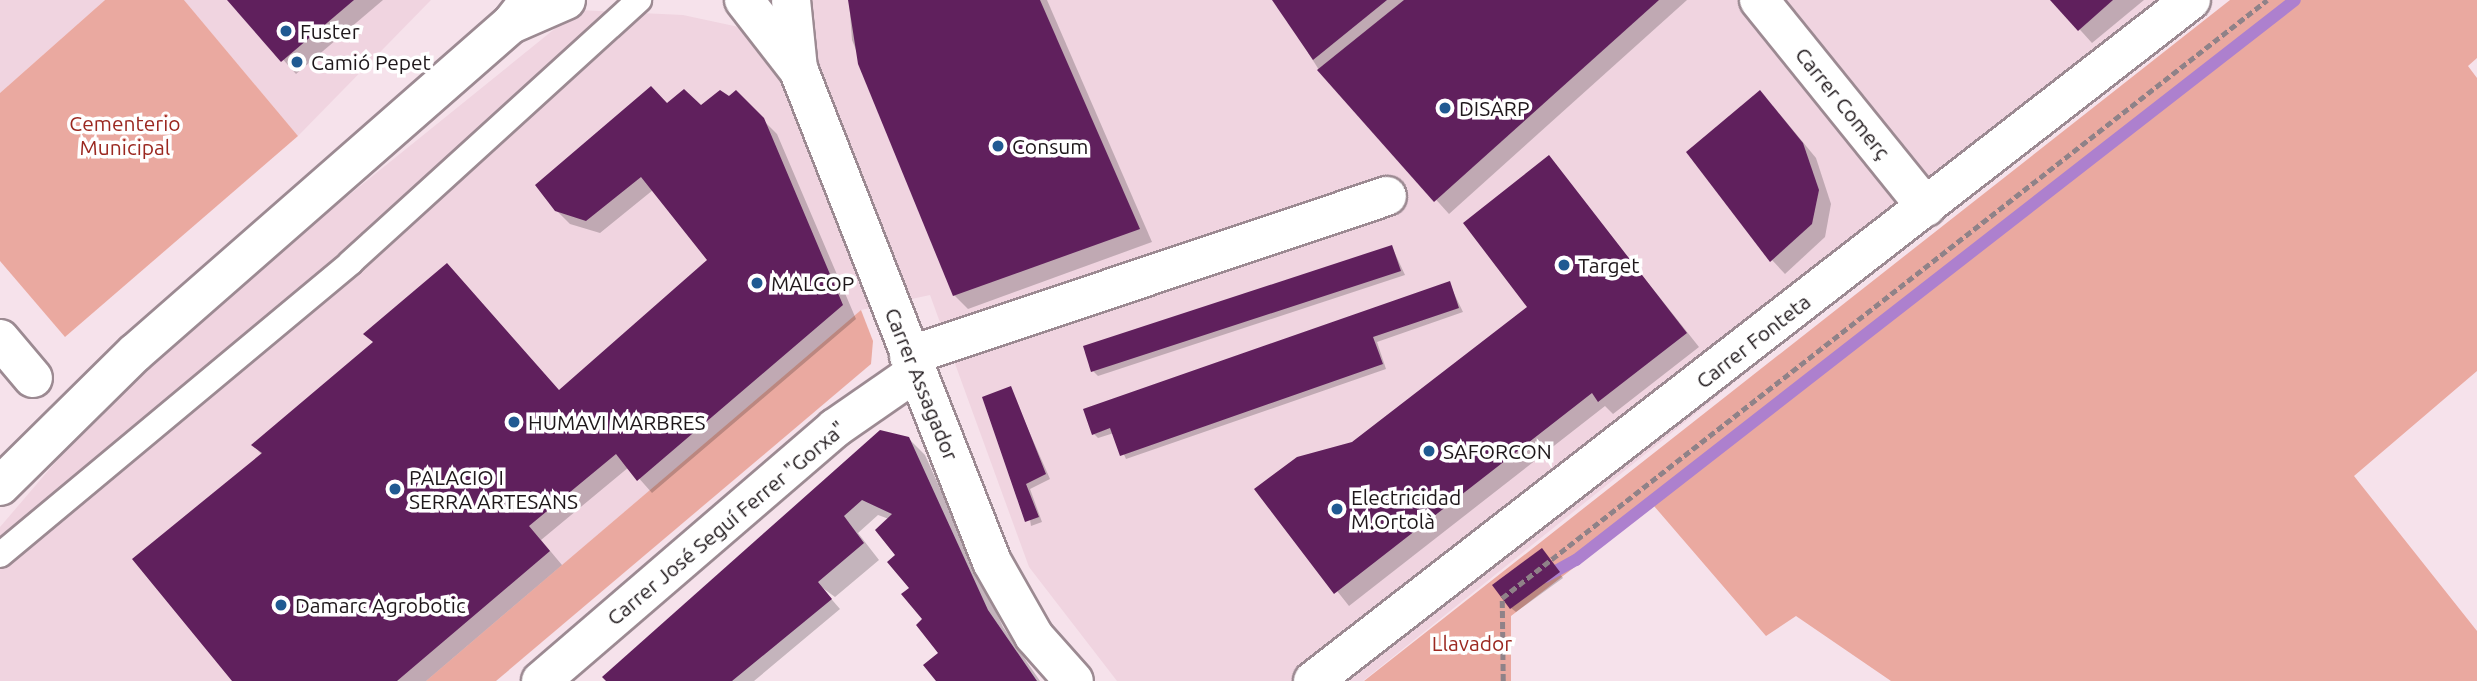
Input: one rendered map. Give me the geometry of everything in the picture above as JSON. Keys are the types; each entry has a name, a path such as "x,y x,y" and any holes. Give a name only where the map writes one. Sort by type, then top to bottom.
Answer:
{"street":[{"path":"0,486 135,353 521,12 566,0"},
{"name":"Carrer Assagador","path":"744,0 799,71"},
{"name":"Carrer Assagador","path":"791,0 799,71 992,562 1034,636 1074,681"},
{"name":"Carrer Comerç","path":"1759,0 1926,207"},
{"name":"Carrer Fonteta","path":"1313,681 2191,0"},
{"name":"Carrer José Seguí Ferrer \"Gorxa\"","path":"541,681 913,364 1387,196"},
{"path":"0,339 33,378"}],"lane":[{"path":"0,555 339,272 639,0"}],"path":[{"path":"1503,681 1502,598 2267,0"}],"shaded area":[{"path":"0,0 105,0 0,93"},
{"path":"184,0 431,0 298,136"},
{"path":"794,0 2210,0 1363,681 1117,681 1029,567 930,295 861,310 426,681 0,681 0,527 95,416 328,212 578,10 683,15 739,27"}],"green space":[{"name":"Cementerio Municipal","path":"105,0 184,0 298,136 65,337 0,261 0,93"},
{"path":"2230,0 2477,0 2477,58 2468,66 2477,78 2477,371 2354,476 2477,631 2477,681 1891,681 1796,616 1766,636 1654,506 1511,616 1511,681 1364,681"},
{"path":"861,310 873,341 871,364 496,681 426,681"}],"building":[{"name":"Fuster","path":"227,0 354,0 281,62"},
{"name":"Consum","path":"848,0 1040,0 1140,229 953,296 858,64"},
{"path":"1272,0 1387,0 1313,60"},
{"name":"DISARP","path":"1404,0 1659,0 1434,202 1317,70"},
{"path":"2050,0 2113,0 2078,31"},
{"path":"651,86 667,103 684,89 701,105 720,90 729,96 736,90 764,118 843,305 637,481 616,454 529,526 550,551 397,681 232,681 132,559 262,453 251,445 373,342 363,334 447,263 559,390 707,260 641,177 586,221 555,211 535,185"},
{"path":"1760,90 1803,143 1819,190 1812,224 1770,262 1686,152"},
{"path":"1549,155 1687,333 1598,402 1592,393 1334,594 1254,489 1297,457 1352,442 1527,307 1463,223"},
{"path":"1392,245 1401,271 1091,372 1083,346"},
{"path":"1450,281 1459,308 1373,337 1383,364 1120,456 1110,428 1092,435 1083,409"},
{"path":"1011,386 1046,474 1026,484 1039,517 1025,522 982,397"},
{"path":"880,430 909,437 988,610 1037,681 936,681 923,665 938,653 916,625 922,619 901,594 909,588 887,562 895,555 875,530 892,514 862,500 844,516 864,543 818,582 832,599 732,681 606,681 602,677"},
{"name":"Llavador","path":"1542,548 1560,572 1510,609 1492,585"}],"waterway":[{"path":"1545,577 1576,560 2295,0"}],"place":[{"name":"Fuster","path":"286,31"},
{"name":"Camió Pepet","path":"297,62"},
{"name":"DISARP","path":"1445,108"},
{"name":"Consum","path":"998,146"},
{"name":"Target","path":"1564,265"},
{"name":"MALCOP","path":"757,283"},
{"name":"HUMAVI MARBRES","path":"514,422"},
{"name":"SAFORCON","path":"1429,451"},
{"name":"PALACIO I SERRA ARTESANS","path":"395,489"},
{"name":"Electricidad M.Ortolà","path":"1337,509"},
{"name":"Damarc Agrobotic","path":"281,605"}]}
